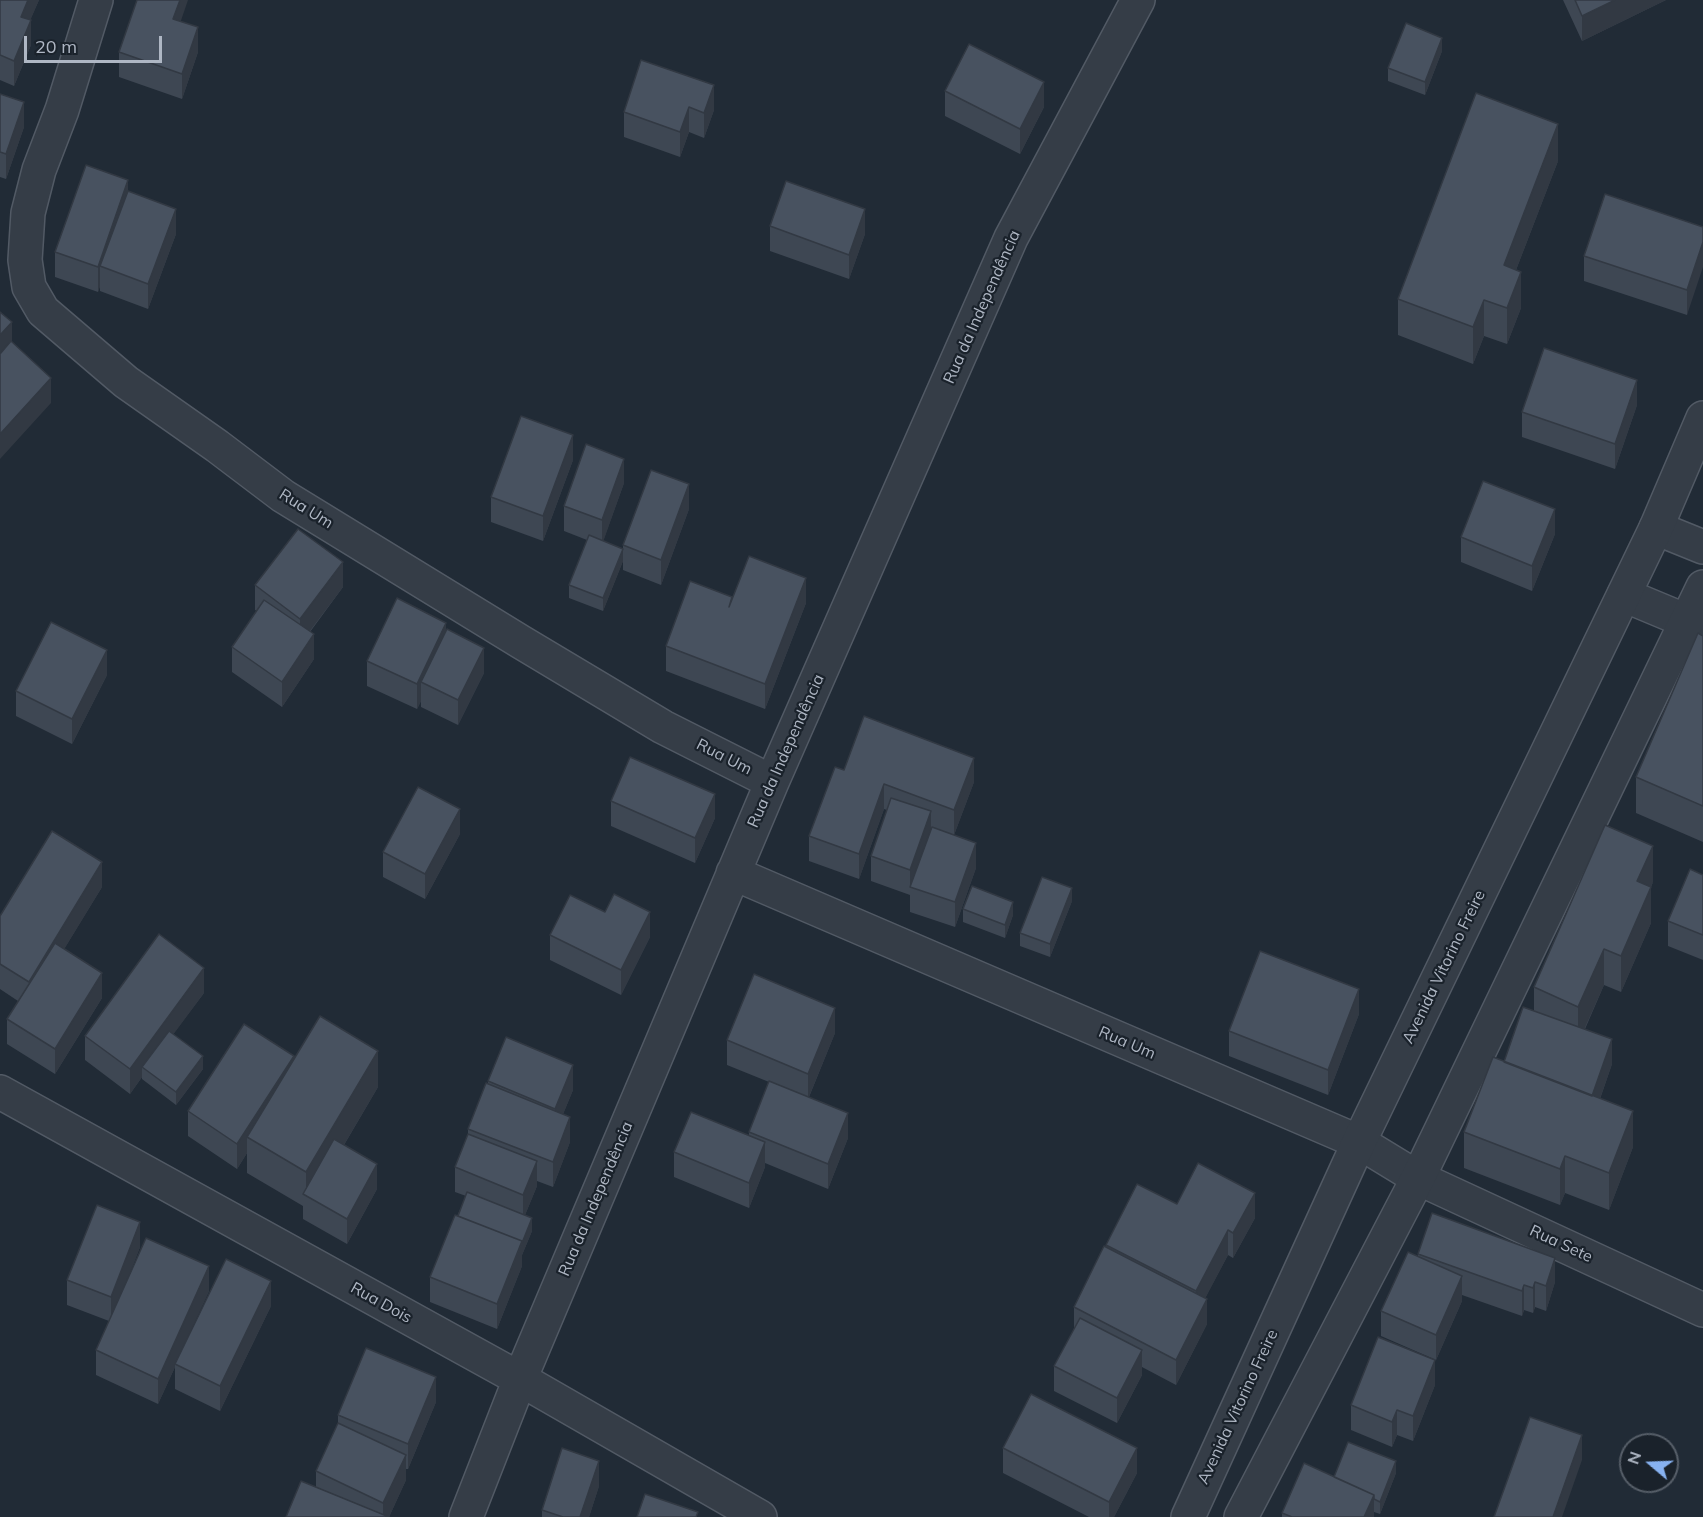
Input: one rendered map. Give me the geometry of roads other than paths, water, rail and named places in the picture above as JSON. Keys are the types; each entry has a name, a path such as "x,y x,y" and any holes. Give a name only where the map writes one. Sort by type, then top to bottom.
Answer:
{"street":[{"name":"Rua Um","path":"96,0 62,110 39,170 28,213 25,260 29,286 43,311 126,382 283,496 663,727 772,782"},
{"name":"Rua da Independência","path":"466,1517 520,1379 733,873 1011,238 1138,0"},
{"name":"Avenida Vitorino Freire","path":"1188,1517 1359,1142 1656,528 1703,418"},
{"path":"1656,528 1703,547"},
{"path":"1241,1517 1418,1178 1695,626 1703,587"},
{"path":"1624,595 1695,626"},
{"name":"Rua Um","path":"733,873 1359,1142 1418,1178"},
{"name":"Rua Dois","path":"0,1092 520,1379 760,1517"},
{"name":"Rua Sete","path":"1418,1178 1703,1310"}]}
